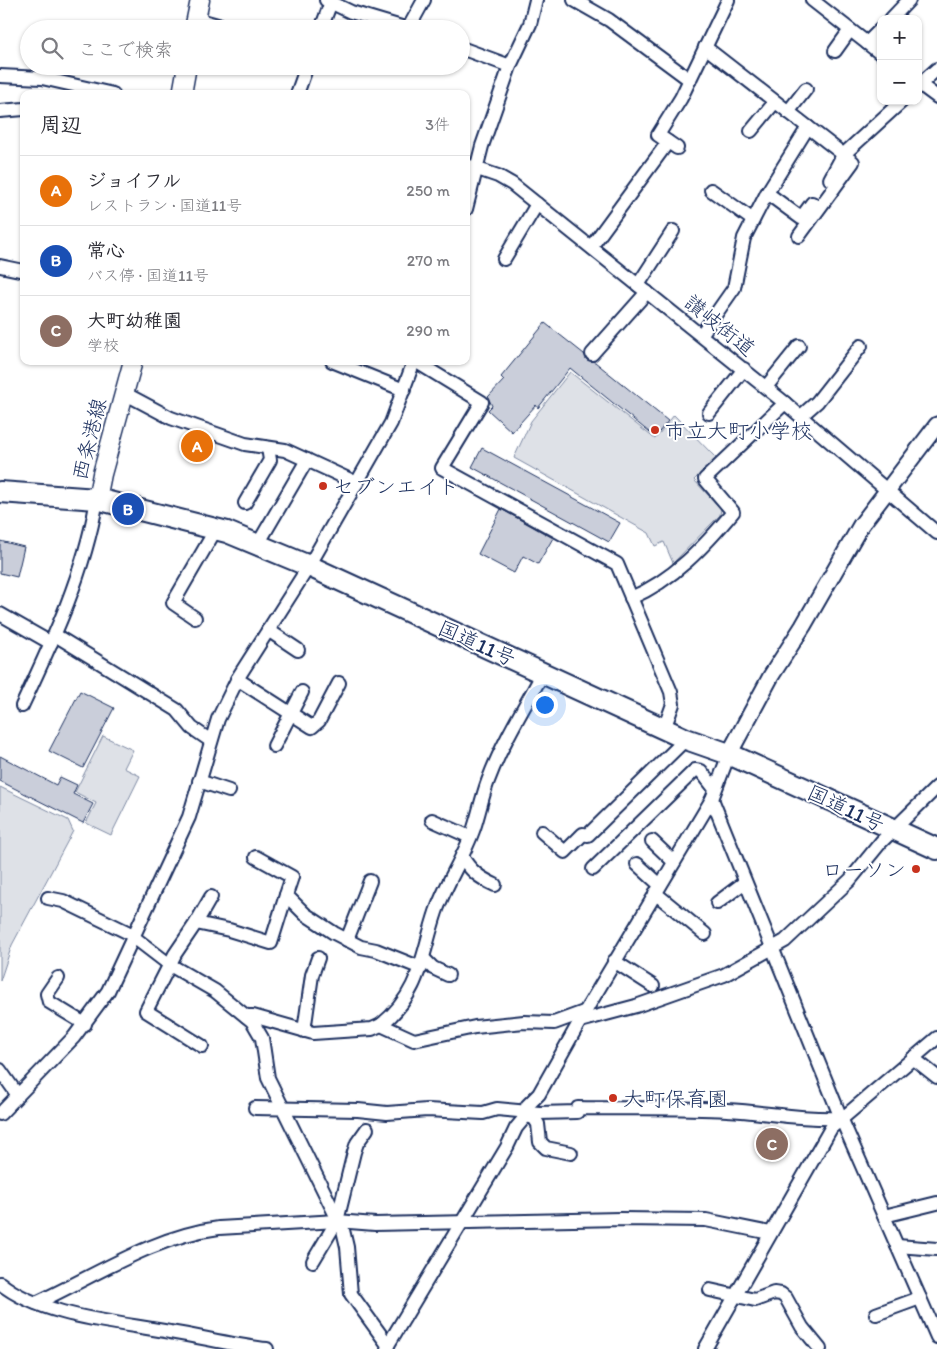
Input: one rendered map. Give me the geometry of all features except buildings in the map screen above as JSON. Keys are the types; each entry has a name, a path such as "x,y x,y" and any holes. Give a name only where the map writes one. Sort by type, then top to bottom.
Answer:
{"highway":[{"name":"国道11号","path":"0,492 97,499 216,529 258,544 543,672 686,739 729,754 937,849"}],"main road":[{"path":"196,20 200,0"},
{"path":"183,90 185,75"},
{"name":"西条港線","path":"97,499 132,365"}],"street":[{"path":"413,20 424,0"},
{"path":"470,181 472,167 482,146 510,66 530,24 536,0"},
{"path":"574,0 608,20 690,80"},
{"path":"591,247 672,145 658,135 690,80 728,0"},
{"path":"812,0 877,51"},
{"path":"895,15 909,0"},
{"path":"323,20 328,1 352,12 378,20"},
{"path":"835,51 850,30"},
{"path":"867,43 877,33"},
{"path":"705,47 853,162 799,236"},
{"path":"470,51 510,66"},
{"path":"922,82 937,69"},
{"path":"0,76 20,74"},
{"path":"53,75 100,90"},
{"path":"298,90 304,75"},
{"path":"922,86 937,98"},
{"path":"788,112 806,89"},
{"path":"751,131 775,102"},
{"path":"767,193 801,218 838,168 843,155 898,105"},
{"path":"0,112 20,110"},
{"path":"701,335 734,288 744,238 767,193 808,128"},
{"name":"讃岐街道","path":"472,167 498,176 537,204 766,387 937,533"},
{"path":"711,190 753,220"},
{"path":"504,259 537,204"},
{"path":"592,354 642,288 673,231"},
{"path":"0,266 20,270"},
{"path":"766,387 799,346"},
{"path":"801,416 817,402 861,346"},
{"path":"342,365 404,390"},
{"path":"0,1114 85,1024 108,991 135,937 189,817 218,719 237,679 310,566 391,423 413,365"},
{"path":"421,365 482,402 442,468 617,564 671,692 674,704 664,729"},
{"path":"709,413 744,369"},
{"path":"124,392 171,418 245,444 285,450 357,483"},
{"path":"631,598 651,590 700,551 733,512 705,479 785,403"},
{"path":"48,898 63,901 135,937 170,965 215,991 246,1016 260,1032 266,1070 283,1109 343,1230 347,1247 352,1294 388,1347 507,1147 516,1128 526,1114 527,1106 539,1094 614,961 714,794 729,754 771,676 803,626 851,542 887,490 937,425"},
{"path":"245,503 270,460 268,448"},
{"path":"258,544 307,460"},
{"path":"22,706 53,639 93,527 97,499"},
{"path":"196,618 173,603 216,529"},
{"path":"0,614 53,639 176,710 192,728 211,741"},
{"path":"268,630 298,650"},
{"path":"246,1016 253,1016 313,1033 372,1029 381,1025 404,1002 413,988 436,911 470,837 499,755 543,672"},
{"path":"237,679 312,727 319,721 339,683"},
{"path":"274,746 302,692"},
{"path":"542,832 565,852 583,834 588,836 686,739"},
{"path":"593,869 611,843 650,804 695,770 701,771 714,794 745,882 840,1118 937,1337"},
{"path":"199,782 230,791"},
{"path":"381,1025 414,1040 475,1027 524,1022 554,1023 636,1006 724,975 785,941 832,898 894,829 937,787"},
{"path":"432,820 470,837"},
{"path":"652,841 674,862"},
{"path":"462,856 468,868 480,878 495,885"},
{"path":"196,923 271,943 292,877 256,857"},
{"path":"637,864 658,889 704,934"},
{"path":"347,940 370,881"},
{"path":"717,903 745,882"},
{"path":"286,896 305,914 361,947 422,963 448,975"},
{"path":"202,1046 146,1011 174,954 196,923 211,897"},
{"path":"304,1031 312,975 318,958"},
{"path":"614,961 653,986"},
{"path":"58,978 47,994 49,1002 85,1024"},
{"path":"705,1349 824,1138 840,1118 937,1038"},
{"path":"913,1058 937,1077"},
{"path":"0,1070 17,1094"},
{"path":"254,1108 387,1114 427,1110 483,1113 497,1109 526,1114 577,1112 578,1108 726,1110 768,1113 786,1118 840,1118"},
{"path":"526,1114 534,1118 538,1124 540,1142 546,1148 571,1154"},
{"path":"313,1261 337,1221 354,1152 357,1143 367,1129"},
{"path":"884,1216 937,1203"},
{"path":"36,1303 179,1236 219,1228 337,1221 375,1224 706,1220 770,1233"},
{"path":"897,1246 937,1249"},
{"path":"0,1283 21,1298 85,1316 267,1349"},
{"path":"710,1290 755,1300 774,1293 781,1294 786,1298 802,1328 820,1349"},
{"path":"876,1314 920,1298"}],"shaded area":[{"path":"570,372 655,439 674,415 716,458 694,480 721,509 720,515 673,563 664,542 655,546 649,533 514,458 531,421"},
{"path":"103,736 133,750 124,768 140,776 111,835 86,823 96,803 75,792"},
{"path":"0,787 68,820 73,831 12,945 0,981"}],"place":[{"name":"市立大町小学校","path":"655,430"},
{"name":"ジョイフル","path":"197,446"},
{"name":"セブンエイト","path":"323,486"},
{"name":"常心","path":"128,509"},
{"name":"ローソン","path":"916,869"},
{"name":"大町保育園","path":"613,1098"},
{"name":"大町幼稚園","path":"772,1144"}]}
